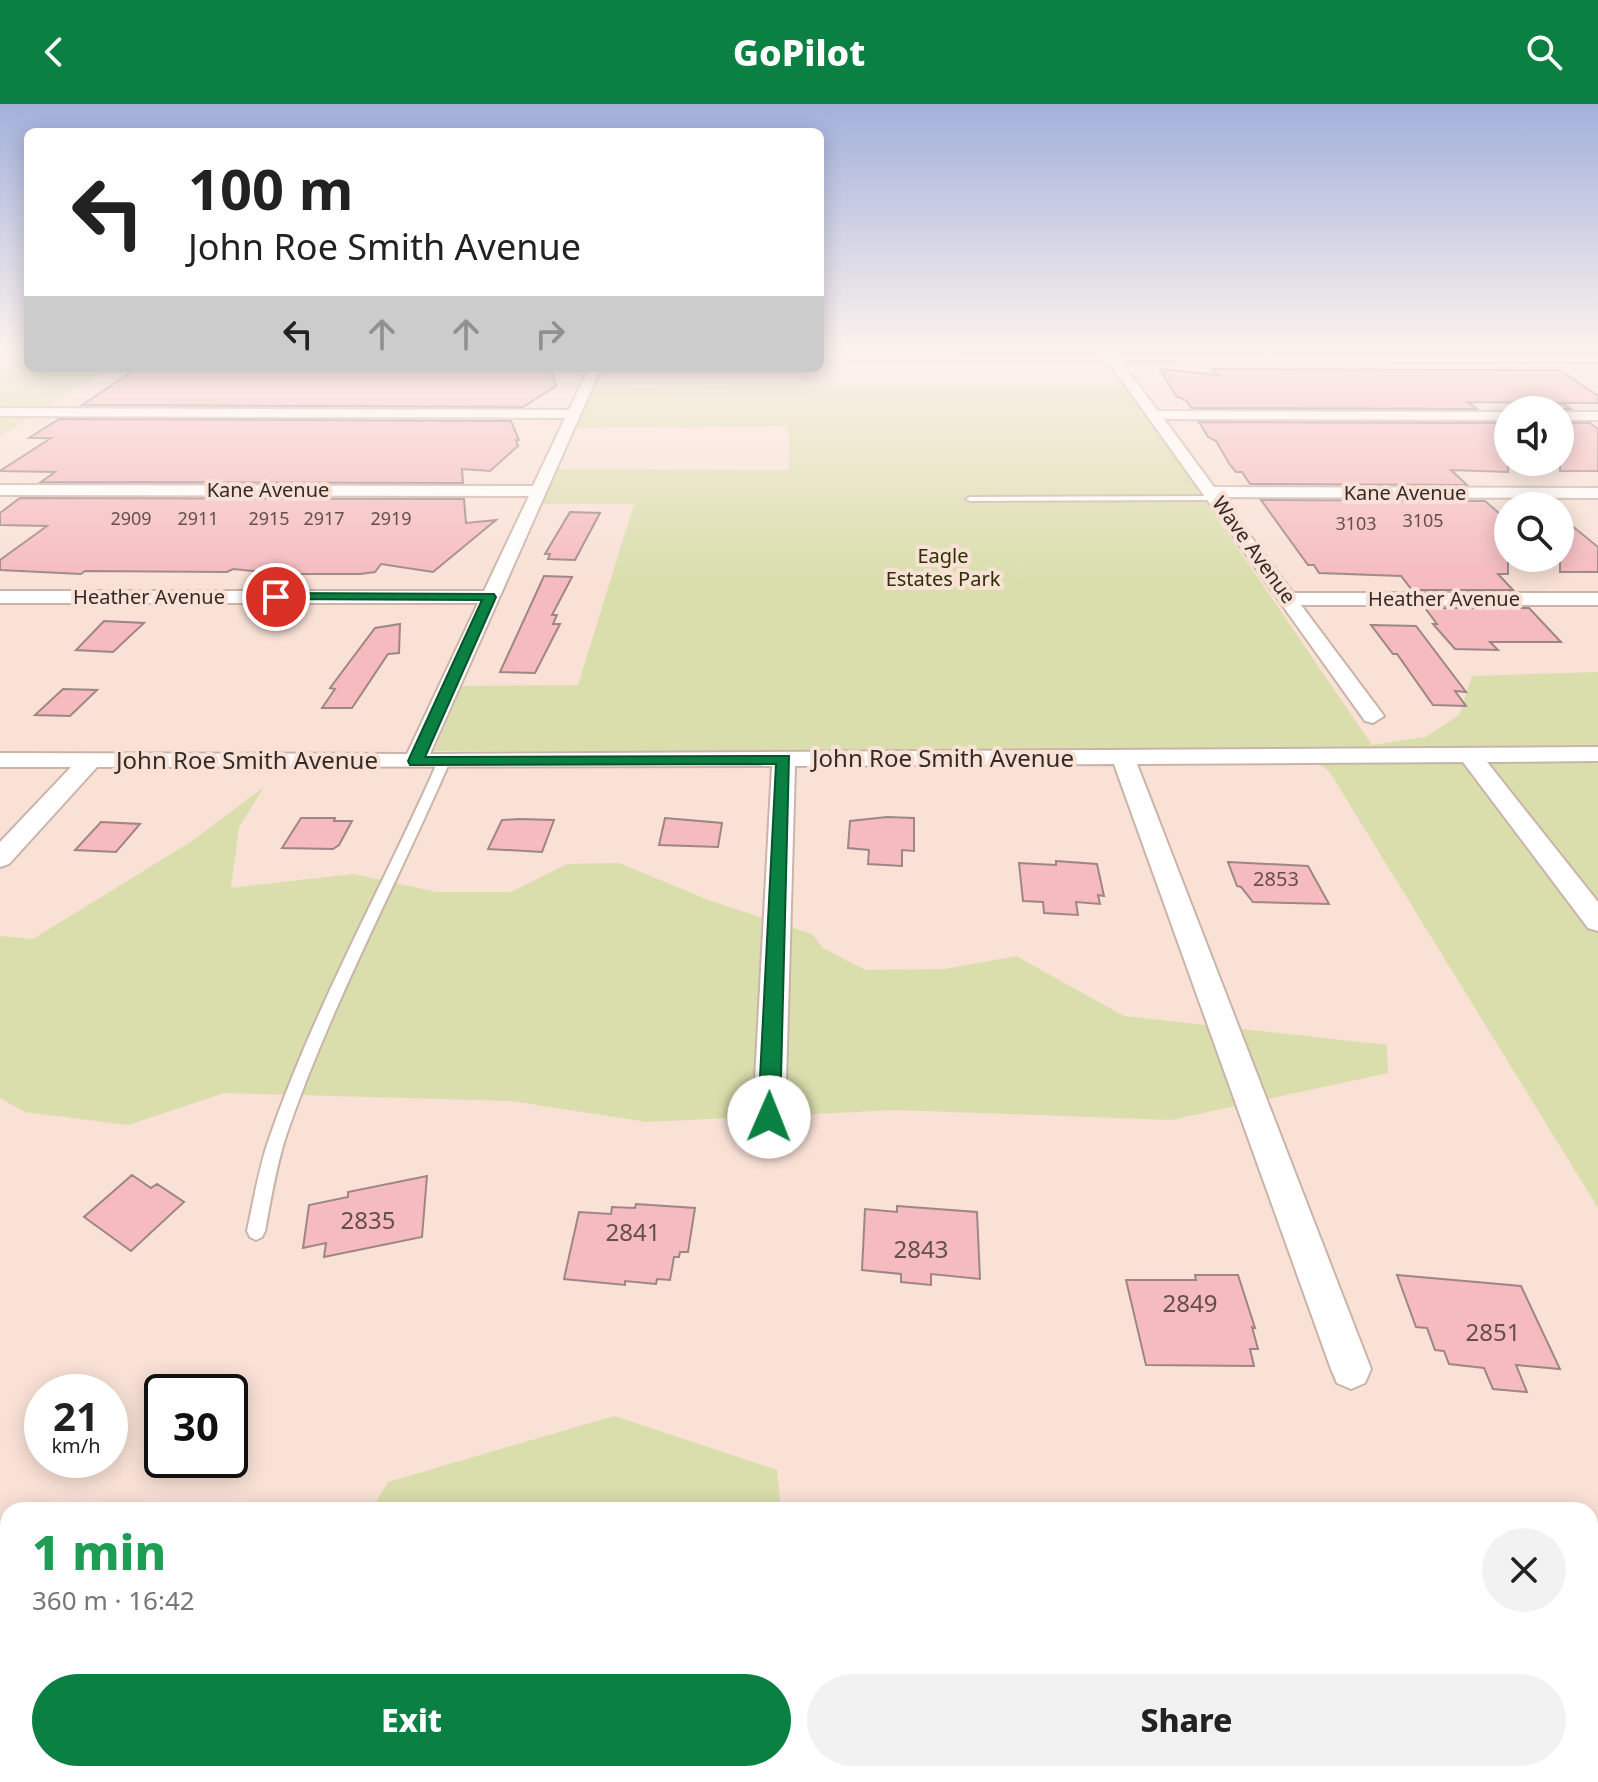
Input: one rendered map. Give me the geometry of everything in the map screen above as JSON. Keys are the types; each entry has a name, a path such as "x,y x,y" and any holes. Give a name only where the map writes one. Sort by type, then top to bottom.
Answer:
{"street":[{"path":"415,761 569,425"},
{"name":"Wave Avenue","path":"1163,425 1373,716"},
{"name":"Kane Avenue","path":"0,490 537,491"},
{"name":"Kane Avenue","path":"1214,495 1598,493"},
{"name":"Heather Avenue","path":"0,597 490,597"},
{"name":"Heather Avenue","path":"1290,599 1598,599"},
{"path":"1469,754 1598,921"},
{"name":"John Roe Smith Avenue","path":"0,760 784,760 1598,754"},
{"path":"1123,758 1351,1369"},
{"path":"0,858 91,760"},
{"path":"769,1117 784,760"}],"lane":[{"path":"970,499 1214,495"},
{"path":"256,1231 278,1137 333,1000 408,845 444,761"}],"green space":[{"path":"0,425 17,425 0,436"},
{"name":"Eagle Estates Park","path":"573,425 1154,425 1372,745 1426,737 1459,715 1472,676 1598,672 1598,1208 1329,771 1300,752 434,751 462,686 578,685 634,504 543,504 558,469 789,470 789,426 572,428"},
{"path":"264,787 239,827 231,888 353,874 437,892 511,892 567,864 619,863 711,901 812,934 823,948 865,970 945,969 1016,956 1124,1016 1387,1045 1388,1073 1171,1120 896,1110 647,1122 511,1101 224,1093 128,1125 25,1112 0,1098 0,936 33,939 192,841"},
{"path":"614,1416 777,1470 780,1502 376,1502 388,1482"}],"building":[{"path":"49,425 513,425 519,440 516,440 518,446 490,471 462,469 463,483 41,482 55,472 0,471 51,438 29,438"},
{"path":"1201,425 1494,425 1494,472 1451,470 1467,485 1250,484 1242,472 1236,472 1230,465 1216,441 1208,437"},
{"path":"1574,425 1593,425 1598,429 1598,471 1574,471"},
{"path":"20,498 464,499 466,523 496,520 433,572 381,564 375,572 360,574 286,574 233,569 227,572 85,571 81,574 0,570 0,560 47,526 0,525 0,513"},
{"path":"1261,500 1485,501 1494,509 1494,572 1508,572 1498,574 1513,590 1412,590 1401,576 1319,573 1314,565 1308,565"},
{"path":"570,512 600,513 575,560 548,559 550,554 545,554"},
{"path":"1574,527 1598,547 1598,572 1574,572"},
{"path":"544,576 572,577 552,615 557,615 553,624 560,624 535,673 500,672"},
{"path":"1425,608 1529,608 1561,642 1490,642 1498,650 1455,649 1433,624 1437,624"},
{"path":"104,621 144,623 113,652 76,650"},
{"path":"400,624 399,653 388,654 352,708 322,708 335,689 330,688 375,628"},
{"path":"1371,625 1416,626 1466,692 1455,691 1466,706 1433,705 1397,654 1393,654"},
{"path":"63,689 97,690 70,716 35,715"},
{"path":"301,818 352,821 339,845 333,849 282,848"},
{"path":"665,818 722,823 718,847 659,845"},
{"path":"914,818 914,851 902,850 902,866 868,864 869,850 848,848 850,821"},
{"path":"502,820 554,820 542,852 488,849"},
{"path":"101,822 140,824 116,852 75,850"},
{"path":"1056,861 1097,864 1104,896 1098,895 1100,904 1076,902 1078,915 1044,913 1043,902 1023,901 1019,863 1056,865"},
{"path":"1228,862 1308,866 1329,904 1253,902 1237,886"},
{"path":"132,1175 151,1188 157,1184 184,1202 131,1251 84,1217"},
{"path":"427,1176 422,1237 324,1257 326,1243 303,1248 309,1205 348,1197 348,1192"},
{"path":"636,1204 695,1208 688,1252 680,1252 679,1257 674,1257 670,1280 657,1279 656,1284 625,1281 625,1285 564,1279 579,1212 611,1214 612,1207 635,1208"},
{"path":"897,1206 977,1212 980,1279 931,1274 931,1285 901,1282 901,1274 862,1270 865,1209 897,1212"},
{"path":"1195,1275 1238,1275 1255,1328 1252,1327 1258,1349 1250,1349 1254,1366 1146,1365 1126,1280 1196,1280"},
{"path":"1397,1275 1521,1286 1560,1369 1516,1365 1527,1392 1493,1389 1484,1368 1449,1364 1444,1351 1435,1350 1427,1328 1416,1327"}],"route":[{"path":"276,597 490,597 415,761 784,760 769,1117"}]}
